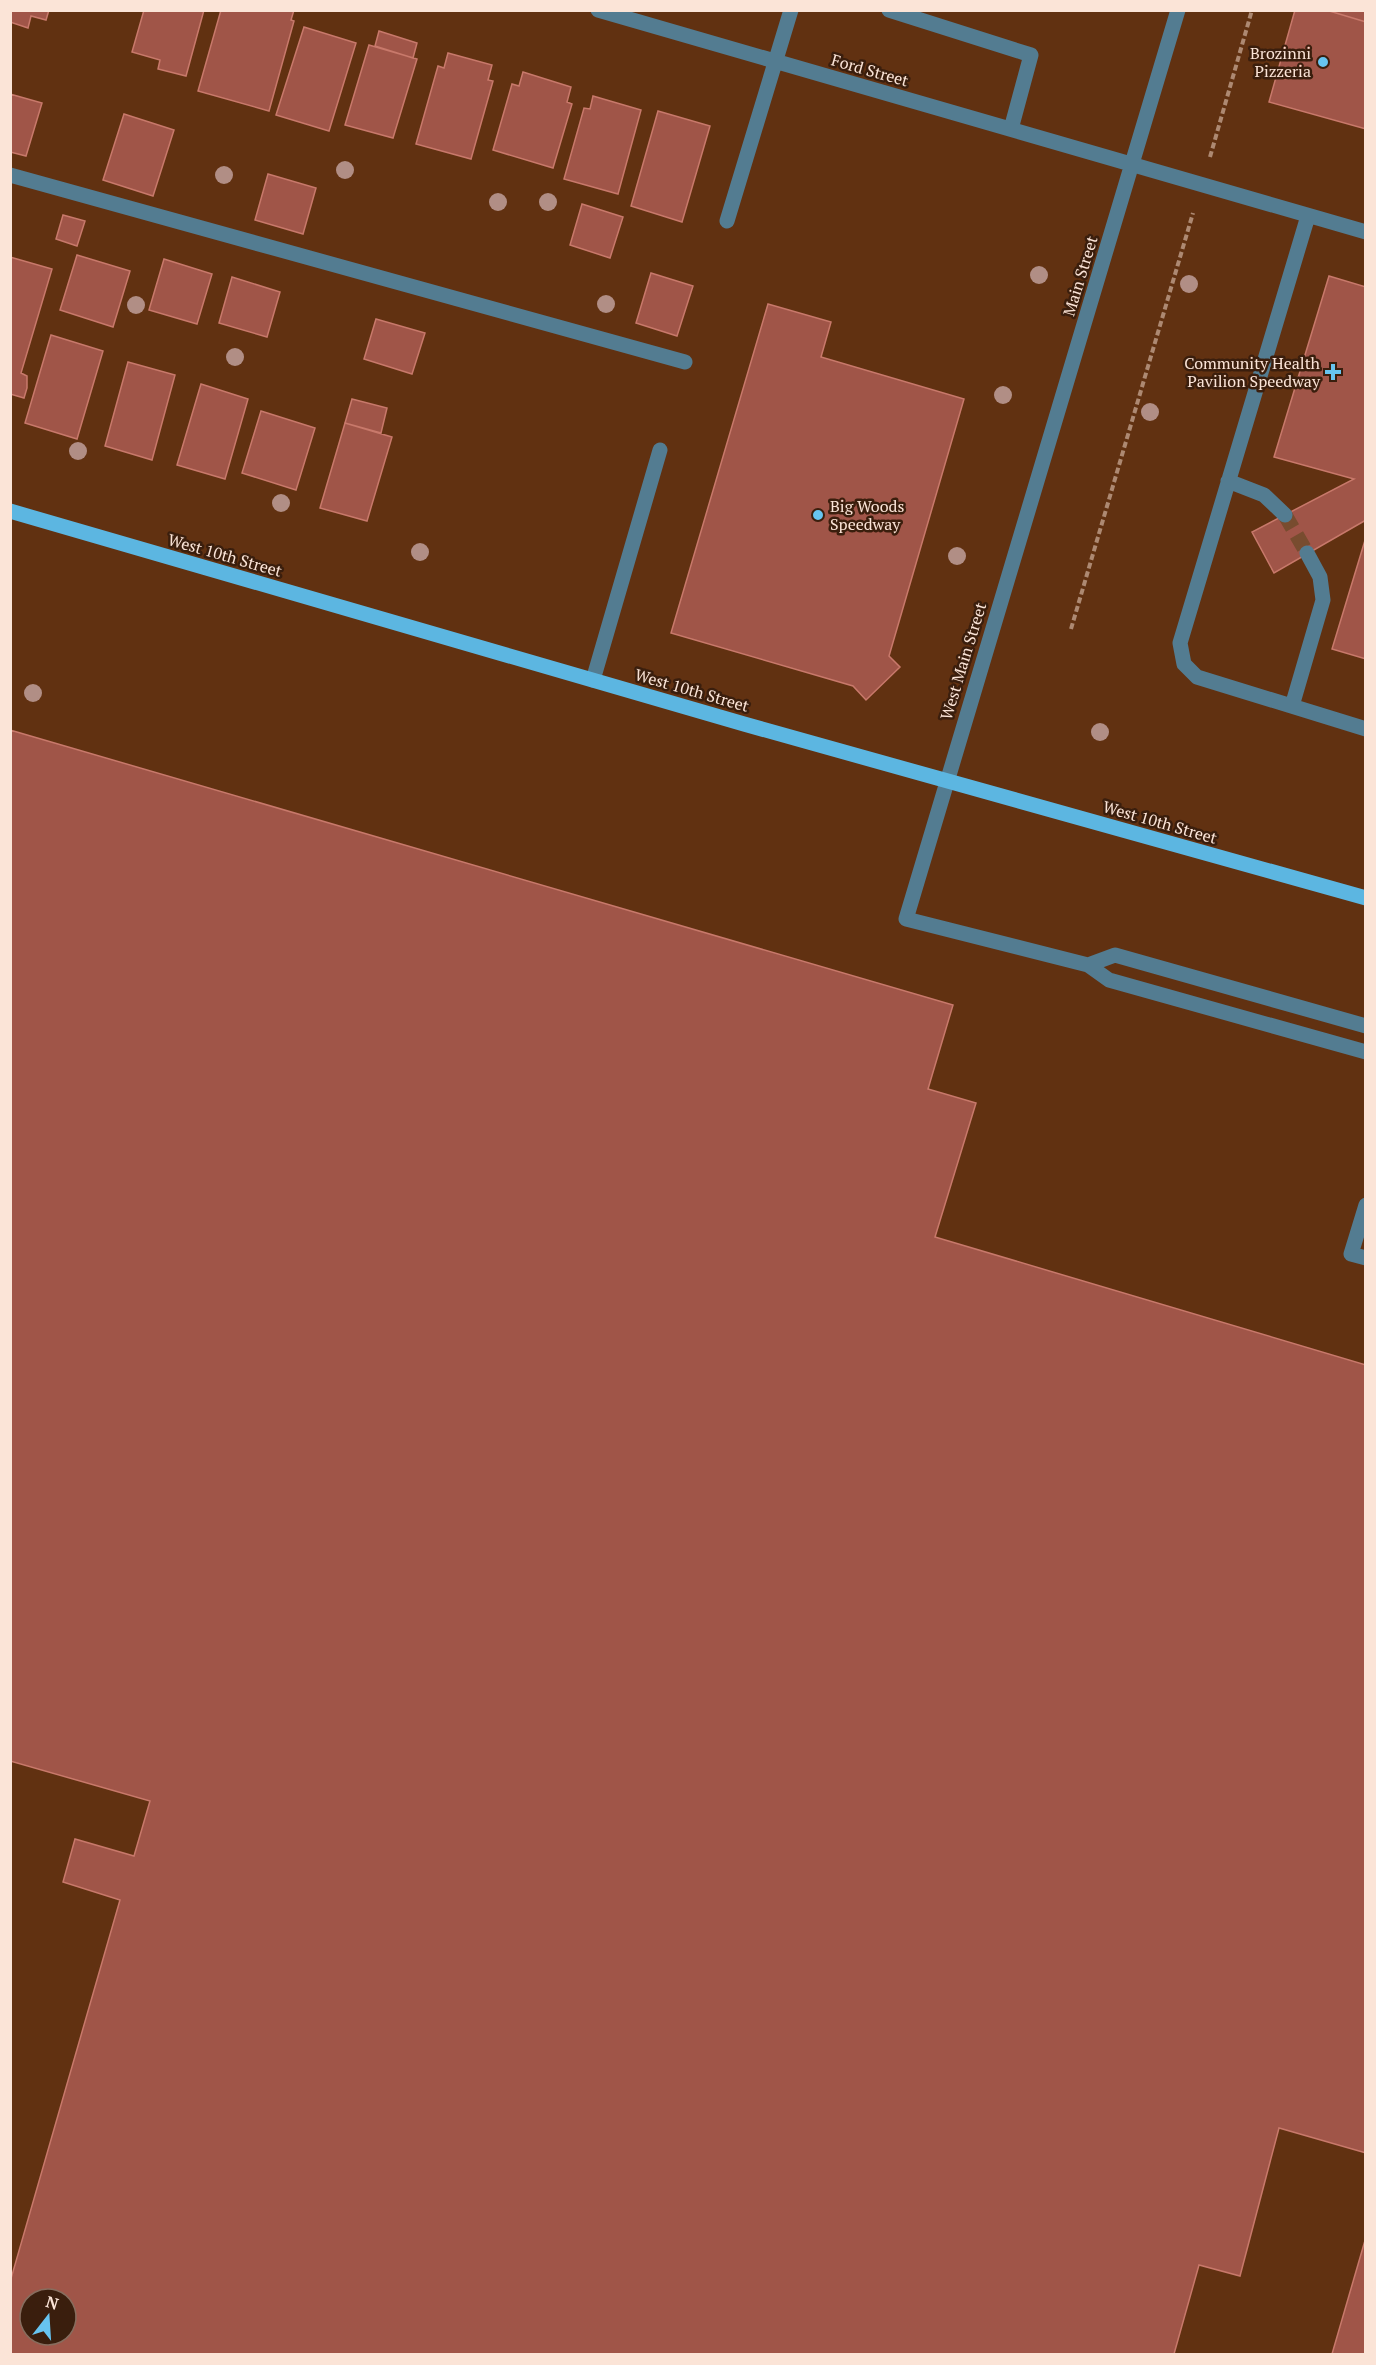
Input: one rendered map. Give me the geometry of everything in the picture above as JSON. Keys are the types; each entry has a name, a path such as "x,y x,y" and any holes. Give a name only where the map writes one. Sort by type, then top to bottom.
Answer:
{"main road":[{"name":"West 10th Street","path":"10,511 593,680 1365,898"}],"street":[{"name":"Ford Street","path":"598,10 1365,232"},
{"path":"727,221 791,10"},
{"path":"889,10 1031,55 1011,129"},
{"name":"Main Street","path":"1015,552 1178,10"},
{"path":"10,175 685,362"},
{"path":"1308,216 1179,643 1184,664 1197,678 1365,729"},
{"path":"593,680 660,450"},
{"path":"1228,481 1264,495 1285,515"},
{"name":"West Main Street","path":"1015,552 906,919 1088,965"},
{"path":"1292,706 1323,600 1320,577 1307,553"},
{"path":"1088,965 1114,955 1365,1026"},
{"path":"1088,965 1109,980 1365,1052"},
{"path":"1365,1205 1351,1254 1365,1258"}],"path":[{"path":"1071,629 1252,10"}],"building":[{"path":"10,10 49,10 46,20 31,16 28,28 10,22"},
{"path":"144,10 204,10 186,76 158,69 160,60 132,52"},
{"path":"221,10 294,10 291,20 294,21 269,111 198,91"},
{"name":"Brozinni Pizzeria","path":"1295,10 1326,10 1366,22 1366,129 1269,102"},
{"path":"1326,10 1366,10 1366,22"},
{"path":"304,27 356,43 329,131 276,115"},
{"path":"379,31 417,43 413,58 375,46"},
{"path":"369,45 417,59 393,138 345,125"},
{"path":"448,53 492,65 488,80 493,81 471,159 416,144 438,66 444,68"},
{"path":"523,72 571,87 567,102 572,104 553,168 493,150 512,84 519,86"},
{"path":"10,94 42,103 26,156 10,152"},
{"path":"593,96 641,110 618,194 564,179 584,108 590,109"},
{"path":"658,111 710,126 682,222 631,206"},
{"path":"124,114 174,130 153,196 103,180"},
{"path":"268,174 316,188 303,234 255,220"},
{"path":"582,204 623,217 610,258 570,245"},
{"path":"63,215 85,221 77,246 56,239"},
{"path":"77,255 130,271 113,327 60,310"},
{"path":"10,257 52,269 21,373 27,376 24,398 10,394"},
{"path":"164,259 212,274 197,324 149,310"},
{"path":"651,273 693,286 677,336 636,323"},
{"name":"Community Health Pavilion Speedway","path":"1329,276 1366,287 1366,520 1274,573 1252,532 1354,479 1274,457"},
{"path":"232,277 280,292 267,337 219,323"},
{"name":"Big Woods Speedway","path":"768,304 831,322 821,357 964,399 889,656 900,667 866,700 853,686 671,633"},
{"path":"376,319 425,333 412,374 364,359"},
{"path":"51,335 103,351 77,439 25,423"},
{"path":"128,362 175,375 152,460 105,446"},
{"path":"201,384 248,399 225,479 177,465"},
{"path":"352,399 387,408 381,433 345,423"},
{"path":"261,411 315,428 296,490 242,473"},
{"path":"345,423 392,437 367,521 320,508"},
{"path":"1366,537 1366,659 1332,649"},
{"path":"10,730 953,1005 928,1089 976,1103 935,1237 1366,1365 1366,2153 1279,2128 1240,2276 1199,2265 1174,2354 10,2354 10,2282 120,1900 63,1882 75,1839 134,1856 150,1801 10,1761"},
{"path":"1366,2237 1366,2354 1332,2354"}],"tunnel":[{"path":"1285,515 1307,553"}],"place":[{"name":"Brozinni Pizzeria","path":"1323,62"},
{"name":"Community Health Pavilion Speedway","path":"1333,372"},
{"name":"Big Woods Speedway","path":"818,515"}]}
